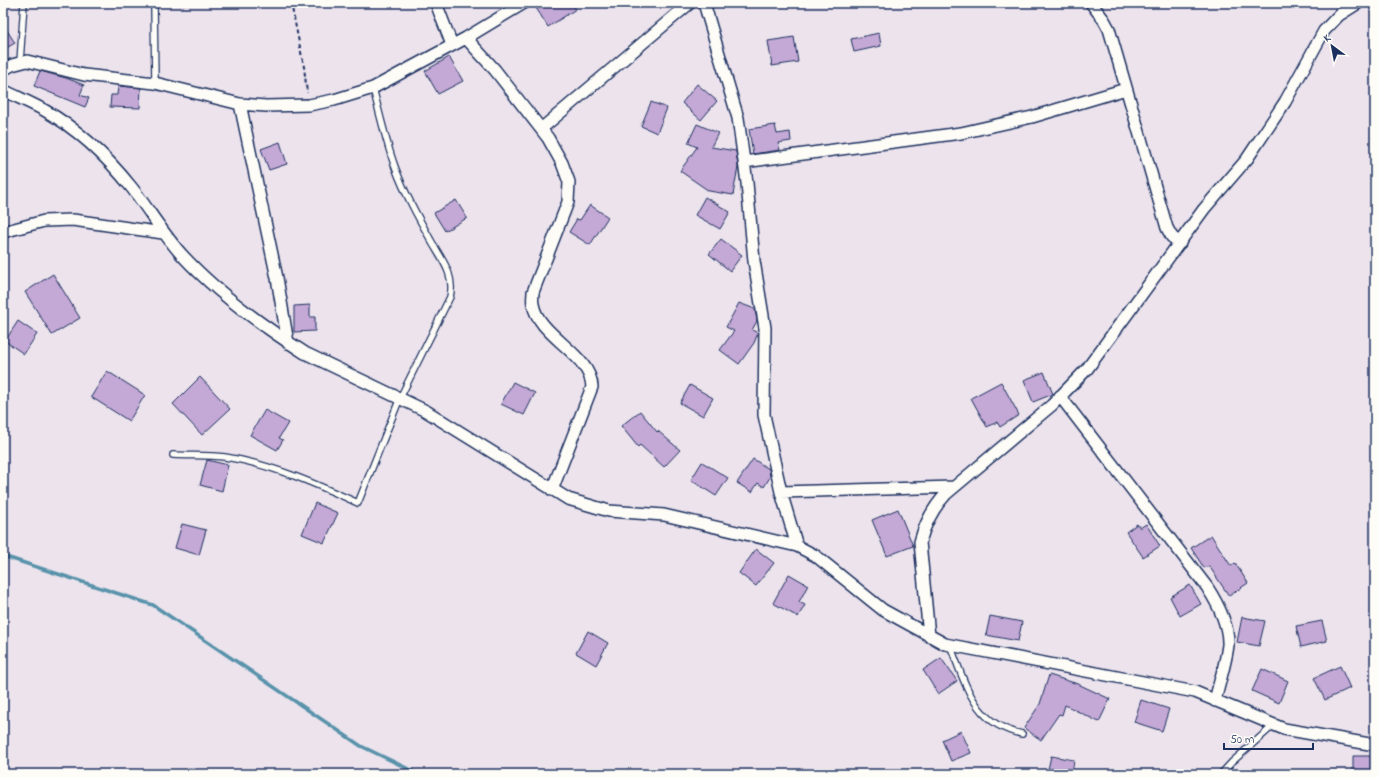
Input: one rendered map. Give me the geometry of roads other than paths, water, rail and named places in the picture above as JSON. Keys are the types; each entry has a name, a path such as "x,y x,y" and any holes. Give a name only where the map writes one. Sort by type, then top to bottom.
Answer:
{"street":[{"path":"436,3 452,45"},
{"path":"3,70 20,62 26,62 84,75 155,83 240,104 266,106 309,104 334,100 373,88 466,38 524,3"},
{"path":"542,129 690,3"},
{"path":"704,3 738,118 754,261 765,328 764,415 781,492 797,546"},
{"path":"1092,3 1104,20 1108,29 1167,228 1172,237 1180,243"},
{"path":"929,636 920,542 925,525 933,510 954,487 1060,396 1087,369 1204,209 1247,159 1285,102 1324,31 1339,15 1358,3"},
{"path":"466,38 496,70 542,129 562,163 569,182 568,202 533,292 533,305 540,320 582,364 592,378 592,387 552,490"},
{"path":"744,162 961,133 1032,117 1126,89"},
{"path":"3,90 44,110 92,146 133,188 163,233 182,255 213,286 288,343 305,353 400,398 456,429 552,490 590,507 609,511 664,515 797,546 816,556 883,610 929,636 950,645 1195,692 1284,729 1375,745"},
{"path":"240,104 277,278 288,343"},
{"path":"3,232 37,222 73,220 163,233"},
{"path":"1060,396 1207,587 1218,605 1225,624 1228,646 1215,701"},
{"path":"781,492 954,487"}],"lane":[{"path":"20,62 24,3"},
{"path":"154,3 155,83"},
{"path":"173,455 224,457 247,461 305,480 358,503 400,398 450,297 451,283 446,266 411,204 400,178 373,88"},
{"path":"950,645 977,708 998,726 1022,734"},
{"path":"1221,774 1232,762 1274,725"}],"waterway":[{"path":"3,556 153,605 361,746 419,774"}]}
